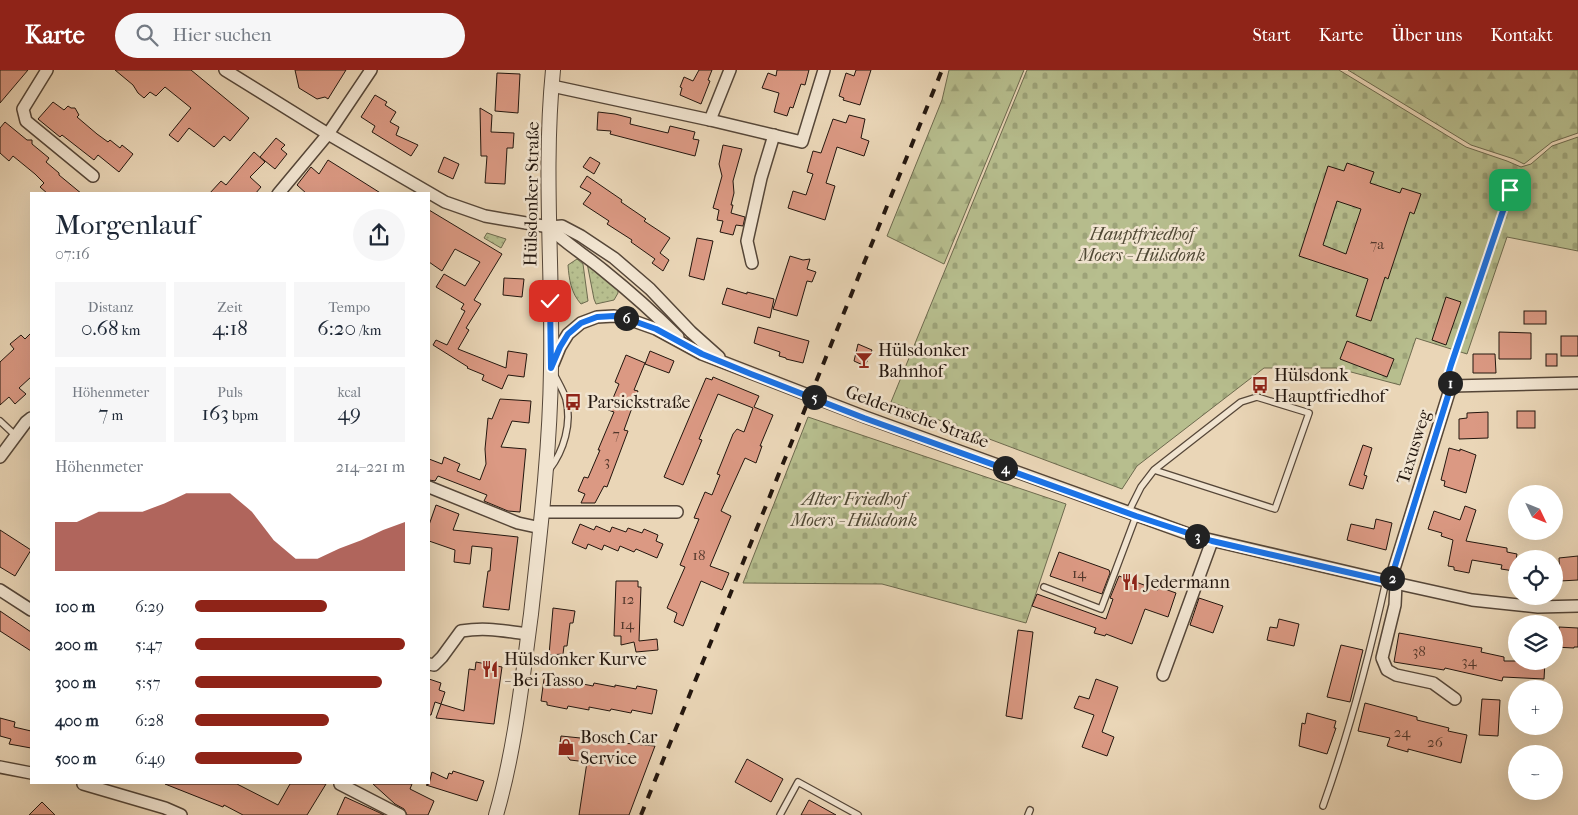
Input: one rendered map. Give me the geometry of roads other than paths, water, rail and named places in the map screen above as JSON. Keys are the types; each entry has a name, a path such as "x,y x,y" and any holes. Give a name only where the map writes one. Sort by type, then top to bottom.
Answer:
{"street":[{"path":"47,70 23,109 26,121 93,176"},
{"path":"226,70 328,134 428,192"},
{"path":"280,192 328,134 371,70"},
{"name":"Hülsdonker Straße","path":"496,815 507,776 528,634 546,474 551,368 548,227 554,70"},
{"path":"710,120 730,70"},
{"path":"552,86 802,142 824,70"},
{"path":"752,263 747,242 760,178 774,135"},
{"path":"430,193 445,202 485,216 548,227"},
{"name":"Geldernsche Straße","path":"548,227 562,226 614,258 650,288 691,332 724,362"},
{"name":"Geldernsche Straße","path":"548,227 634,296 684,343"},
{"name":"Geldernsche Straße","path":"551,368 568,334 581,323 597,317 614,316 641,322 702,354 864,418 1132,515 1212,541 1472,600 1538,607 1578,606"},
{"path":"1451,386 1578,384"},
{"name":"Taxusweg","path":"1391,582 1451,386"},
{"path":"0,457 30,419"},
{"path":"430,487 518,523 541,528"},
{"path":"543,512 677,512"},
{"path":"1162,675 1212,541"},
{"path":"1391,582 1395,605 1382,658 1387,670 1396,675 1433,683 1455,698"},
{"path":"0,590 30,609"},
{"path":"430,664 434,665 442,657 462,631 500,629 528,634"},
{"path":"0,767 30,774"},
{"path":"85,784 162,812 181,815"},
{"path":"340,784 400,815"}],"lane":[{"path":"1451,386 1448,375 1451,365 1510,190"},
{"path":"1044,587 1101,609 1141,487 1154,470 1242,402 1257,397 1310,413 1275,509 1154,470"},
{"path":"0,421 16,436"},
{"path":"1323,806 1340,757 1391,582"},
{"path":"780,815 798,782 858,815"}],"railway":[{"path":"641,815 942,70"}],"place":[{"name":"Hülsdonker Bahnhof","path":"864,360"},
{"name":"Hülsdonk Hauptfriedhof","path":"1260,385"},
{"name":"Parsickstraße","path":"573,402"},
{"name":"Jedermann","path":"1130,582"},
{"name":"Hülsdonker Kurve - Bei Tasso","path":"490,669"},
{"name":"Bosch Car Service","path":"566,747"}],"park label":[{"name":"Hauptfriedhof Moers - Hülsdonk","path":"1142,244"},
{"name":"Alter Friedhof Moers - Hülsdonk","path":"854,509"}]}
